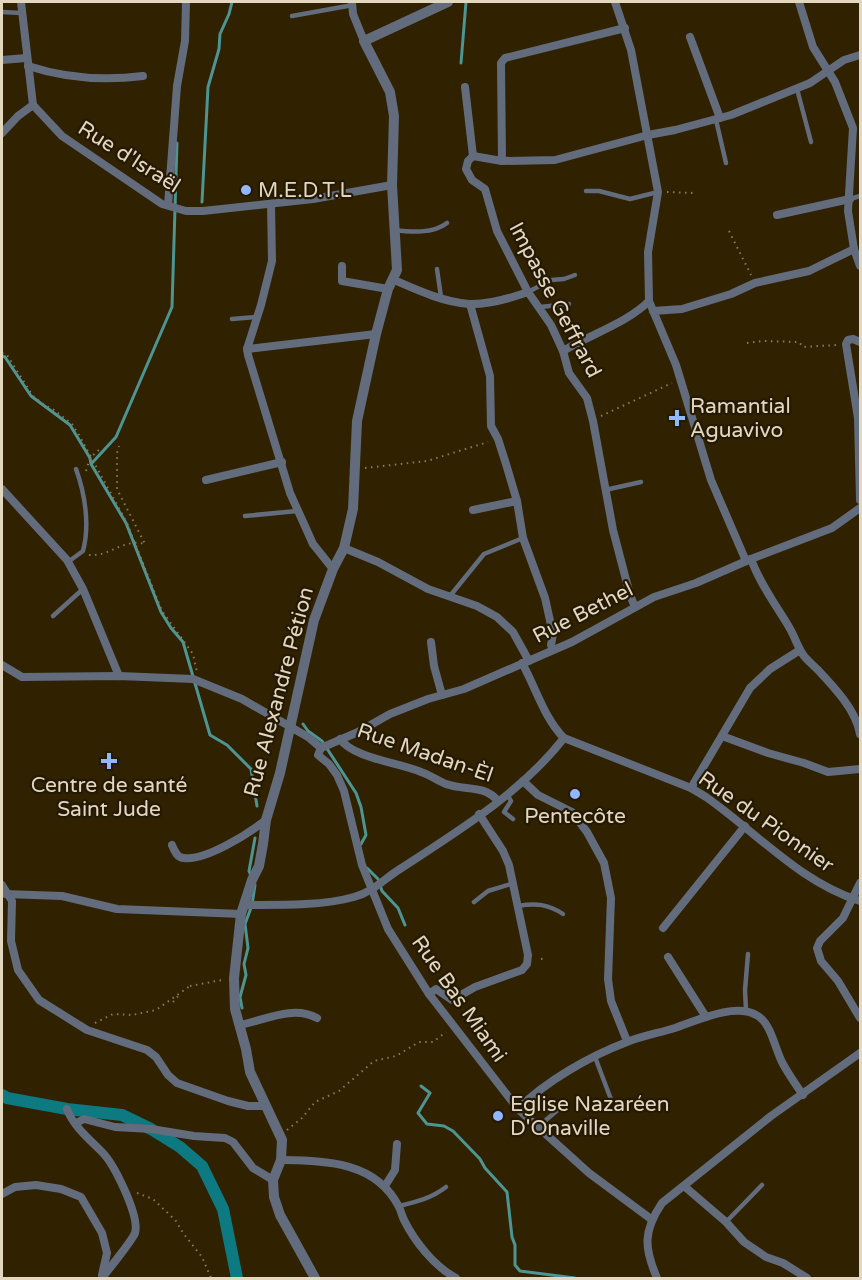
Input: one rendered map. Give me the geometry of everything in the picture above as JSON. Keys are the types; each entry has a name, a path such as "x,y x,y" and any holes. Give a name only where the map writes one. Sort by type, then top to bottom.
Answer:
{"street":[{"path":"2,133 18,116 33,105 21,2"},
{"path":"168,205 177,86 185,41 186,2"},
{"path":"364,41 448,2"},
{"path":"615,2 631,50 658,192 648,252 649,301 663,330 711,480 749,560 805,658 832,684 853,716 861,734"},
{"path":"799,2 813,46 835,82 853,128 848,211 854,249 861,266"},
{"name":"Rue Alexandre Pétion","path":"273,1180 281,1161 282,1140 250,1072 235,1010 234,978 243,910 259,866 266,820 280,774 314,620 333,569 344,548 353,509 357,421 376,334 397,270 392,185 393,108 390,92 364,41 352,3"},
{"path":"502,161 501,63 505,58 625,28"},
{"path":"690,37 718,119"},
{"path":"473,156 502,161 555,160 718,119 797,88 819,78 844,60 861,55"},
{"path":"2,60 27,62 52,74 112,80 143,76"},
{"name":"Impasse Geffrard","path":"465,87 473,156 468,161 466,169 472,180 485,189 497,231 528,292 551,325 563,351 569,373 587,398 613,530 635,607"},
{"name":"Rue d'Israël","path":"33,105 62,136 168,205 186,211 271,204 392,185"},
{"path":"777,215 850,199"},
{"path":"271,204 272,261 247,349 297,511 313,544 333,569"},
{"path":"653,311 682,309 731,294 755,283 809,271 854,249"},
{"path":"342,266 342,281 391,285 470,304 495,301 528,292"},
{"path":"563,351 594,333 637,313 649,301"},
{"path":"470,304 490,376 491,426 498,439 517,501 523,538 545,598 553,634 551,645 553,650"},
{"path":"247,349 376,334"},
{"path":"861,342 853,339 848,340 846,344 858,418 861,500"},
{"path":"206,480 282,462"},
{"path":"2,489 68,562 83,589 119,676"},
{"path":"473,510 517,501"},
{"name":"Rue Bethel","path":"321,748 358,732 390,714 464,689 591,633 654,597 696,583 832,528 861,508"},
{"path":"4,894 62,896 117,909 243,910 353,898 373,891 393,874 523,781 564,738 545,712 526,662 505,622 477,606 428,589 378,562 344,548"},
{"path":"431,642 434,666 442,695"},
{"path":"691,789 734,711 750,688 770,669 800,650"},
{"path":"2,665 22,677 119,676 197,681 242,699 308,737 321,748"},
{"path":"722,736 828,772 861,769"},
{"name":"Rue du Pionnier","path":"564,738 706,797 804,873 827,887 857,900"},
{"name":"Rue Madan-Èl","path":"340,739 345,746 356,751 420,771 446,784 491,792 498,801"},
{"name":"Rue Bas Miami","path":"321,748 318,755 337,775 344,791 362,865 388,929 429,994 518,1109 589,1173 651,1219"},
{"path":"523,781 538,795 572,812 587,832 604,863 611,898 608,979 611,1000 627,1041"},
{"path":"429,994 436,989 452,1000 475,987 522,970 526,964 528,955 514,884 503,851 479,814"},
{"path":"172,845 179,856 184,858 202,855 248,833 266,820"},
{"path":"663,928 745,826"},
{"path":"861,883 857,900 820,941 817,953 861,1018"},
{"path":"2,885 4,894 12,902 10,941 18,970 39,999 87,1030 147,1050 156,1058 168,1076 177,1083 228,1101 248,1106 265,1106"},
{"path":"668,957 706,1017"},
{"path":"518,1109 532,1095 595,1057 627,1041 706,1017 746,1010 761,1018 766,1024 783,1064 803,1095"},
{"path":"240,1025 291,1012 308,1013 317,1018"},
{"path":"657,1278 647,1240 651,1219 662,1203 771,1116 861,1053"},
{"path":"68,1109 70,1117 105,1155 135,1218 135,1233 101,1278"},
{"path":"76,1124 84,1119 116,1127 225,1138 233,1142 253,1168 273,1180 274,1197 280,1215 315,1278"},
{"path":"385,1186 395,1170 397,1144"},
{"path":"281,1161 341,1164 377,1179 399,1206 408,1227 430,1257 456,1278"},
{"path":"2,1194 15,1187 36,1185 61,1189 81,1197 102,1233 105,1243 107,1253 101,1278"},
{"path":"684,1186 726,1222 736,1236 751,1248 783,1263 807,1278"}],"lane":[{"path":"292,16 352,3"},
{"path":"2,12 21,13"},
{"path":"797,88 811,142"},
{"path":"718,119 726,163"},
{"path":"586,191 599,191 630,198 658,192"},
{"path":"850,199 861,196"},
{"path":"394,230 440,229 447,223"},
{"path":"437,269 441,297"},
{"path":"528,292 551,280 575,275"},
{"path":"540,307 569,304"},
{"path":"232,319 257,317"},
{"path":"68,562 83,551 87,538 83,488 76,469"},
{"path":"605,490 641,482"},
{"path":"245,516 297,511"},
{"path":"449,597 484,554 523,538"},
{"path":"53,616 83,589"},
{"path":"507,794 511,801 504,812 513,819"},
{"path":"474,902 488,891 514,884"},
{"path":"518,906 531,903 550,906 563,914"},
{"path":"746,1010 748,954"},
{"path":"595,1057 612,1102"},
{"path":"539,1126 560,1108"},
{"path":"726,1222 762,1185"},
{"path":"399,1206 422,1200 446,1187"}],"path":[{"path":"658,192 695,194"},
{"path":"729,231 755,283"},
{"path":"747,343 799,342 803,347 846,344"},
{"path":"2,352 7,355 33,396 72,424 91,456 120,508 162,610 193,654 197,681"},
{"path":"593,421 680,380"},
{"path":"354,469 427,461 498,439"},
{"path":"80,554 94,556 135,541 145,544 117,489 119,446"},
{"path":"81,482 91,456 101,448"},
{"path":"541,959 546,958"},
{"path":"173,1002 190,986 234,978"},
{"path":"87,1030 96,1022 113,1014 132,1015 156,1010 190,986"},
{"path":"280,1135 302,1119 315,1102 339,1091 374,1061 396,1056 419,1042 433,1042 456,1028"},
{"path":"126,1196 135,1192 153,1199 177,1221 183,1233 202,1257 211,1278"}],"waterway":[{"path":"202,202 208,87 219,49 220,34 232,2"},
{"path":"461,63 466,2"},
{"path":"92,463 116,437 172,307 177,143"},
{"path":"2,356 5,357 31,396 70,425 90,458 91,464 126,523 161,612 183,642 210,735 227,745 251,769 257,806"},
{"path":"303,724 308,731 322,741 356,793 366,835 361,844"},
{"path":"251,876 249,871 255,838"},
{"path":"367,868 378,879 382,891 398,908 405,925"},
{"path":"242,1008 240,997 246,975 244,964 248,948 245,924 252,905 255,885"},
{"path":"421,1086 430,1093 418,1113 427,1124 444,1126 453,1131 507,1192 515,1245 515,1265 520,1271 575,1278"},
{"path":"2,1095 7,1098 67,1109 122,1115 180,1147 202,1166 223,1209 237,1278"}],"place":[{"name":"M.E.D.T.L","path":"246,190"},
{"name":"Ramantial Aguavivo","path":"677,418"},
{"name":"Centre de santé Saint Jude","path":"109,761"},
{"name":"Pentecôte","path":"575,794"},
{"name":"Eglise Nazaréen D'Onaville","path":"498,1116"}]}
